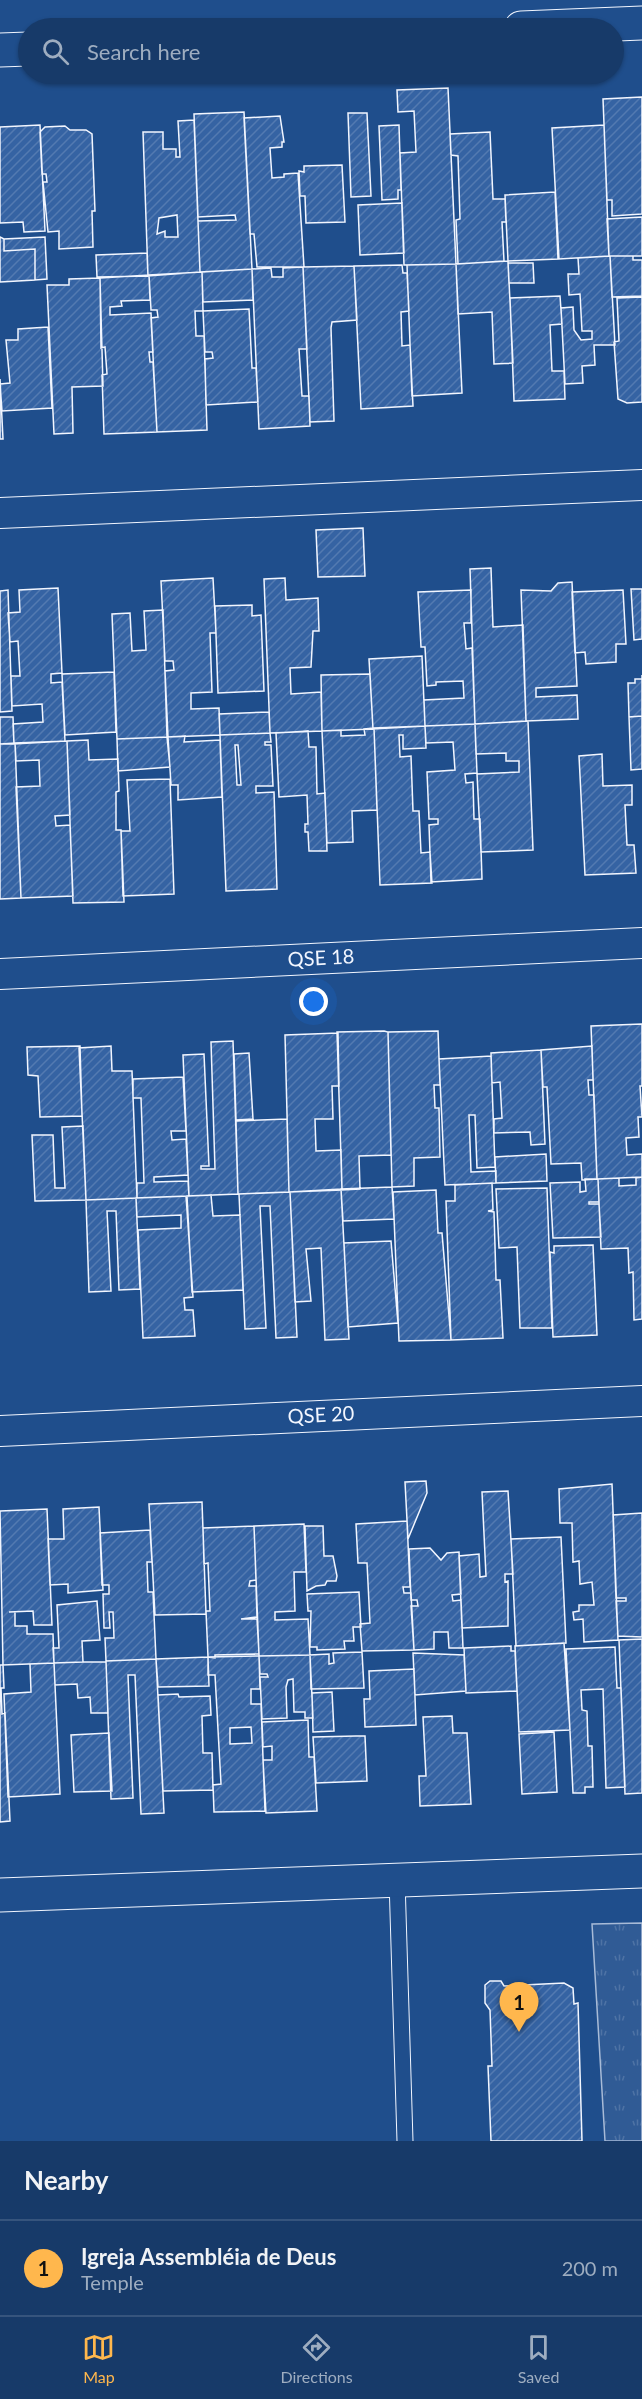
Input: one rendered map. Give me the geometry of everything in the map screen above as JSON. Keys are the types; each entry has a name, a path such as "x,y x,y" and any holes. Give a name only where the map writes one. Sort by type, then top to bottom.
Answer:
{"street":[{"path":"624,24 642,23"},
{"path":"0,50 18,49"},
{"path":"0,513 642,485"},
{"name":"QSE 18","path":"0,974 642,943"},
{"name":"QSE 20","path":"0,1431 642,1401"},
{"path":"0,1895 642,1871"}],"lane":[{"path":"397,1880 405,2141"}],"green space":[{"path":"642,1923 642,2141 605,2141 592,1924"}],"building":[{"path":"448,88 456,264 404,265 400,153 416,152 414,111 398,112 397,90"},
{"path":"642,97 642,214 612,216 612,200 607,200 603,99"},
{"path":"244,112 252,269 200,272 198,221 236,220 235,215 198,217 194,114"},
{"path":"348,113 367,113 371,196 351,197"},
{"path":"280,116 284,142 282,142 282,147 270,148 272,178 298,173 304,267 257,267 254,234 250,234 244,118"},
{"path":"194,120 200,272 148,276 143,132 163,132 163,149 176,149 176,157 180,157 178,121","holes":["177,215 178,237 165,237 165,231 157,234 159,218"]},
{"path":"40,125 45,231 24,232 23,222 0,223 0,127"},
{"path":"399,125 401,190 398,190 398,199 382,200 379,126"},
{"path":"604,125 609,256 559,259 552,128"},
{"path":"65,126 70,130 86,130 92,134 95,211 92,211 93,247 59,249 59,231 48,232 43,182 47,182 46,174 42,174 40,132 45,127"},
{"path":"490,132 493,199 505,199 506,222 502,222 504,261 458,264 456,220 460,219 458,156 451,155 450,134"},
{"path":"342,165 345,222 306,223 305,196 300,196 299,171 304,172 304,166"},
{"path":"555,192 558,259 508,261 505,195"},
{"path":"402,203 404,253 360,255 358,205"},
{"path":"642,217 642,256 609,256 607,219"},
{"path":"0,237 4,239 4,251 35,249 35,280 0,282"},
{"path":"45,237 47,279 35,280 35,249 4,251 4,239"},
{"path":"147,253 148,276 97,277 96,255"},
{"path":"610,256 633,256 633,260 642,260 642,296 612,297"},
{"path":"610,256 615,345 594,345 595,365 582,366 583,383 565,384 561,308 573,307 574,330 581,340 592,339 592,331 582,331 580,294 569,295 568,274 579,274 578,258"},
{"path":"508,261 513,363 494,364 492,312 458,314 456,264"},
{"path":"508,263 533,263 534,283 509,283"},
{"path":"456,264 462,393 412,396 407,265"},
{"path":"402,265 403,273 407,273 409,311 401,312 402,346 410,345 413,406 361,409 354,266"},
{"path":"354,266 357,320 332,322 331,328 334,421 310,422 303,267"},
{"path":"303,267 307,349 299,349 302,396 309,396 310,426 259,429 252,269 271,268 272,277 283,277 283,268"},
{"path":"252,269 253,300 203,302 202,272"},
{"path":"202,272 203,311 195,311 196,336 204,336 207,430 157,432 151,318 158,317 157,310 151,310 149,275"},
{"path":"149,275 150,300 121,301 122,306 110,307 110,315 151,313 153,352 149,352 150,362 153,362 157,432 104,434 102,375 107,374 105,347 101,348 100,278"},
{"path":"100,278 103,386 72,387 73,433 54,434 47,285 69,285 69,279"},
{"path":"560,296 562,324 550,325 552,371 564,371 565,399 514,401 510,298"},
{"path":"642,297 642,402 627,403 618,399 614,342 619,341 617,298"},
{"path":"249,309 252,368 256,368 258,402 206,405 205,359 213,358 212,352 205,352 203,311"},
{"path":"48,327 52,408 2,411 0,384 10,383 6,340 18,340 18,329"},
{"path":"0,379 3,439 0,439"},
{"path":"363,528 365,576 318,577 316,530"},
{"path":"491,568 493,627 523,625 526,721 475,724 470,569"},
{"path":"213,578 216,633 210,633 212,692 191,693 191,709 219,708 220,735 168,737 165,671 174,670 173,661 165,661 161,581"},
{"path":"285,578 286,600 318,598 319,631 313,631 311,667 290,668 291,694 321,692 322,731 270,733 264,579"},
{"path":"572,582 577,686 536,688 536,697 577,695 578,719 526,721 521,590 551,591 558,583"},
{"path":"58,588 62,673 51,674 51,683 62,682 65,741 14,744 13,724 43,722 42,704 12,706 11,676 20,676 18,641 10,642 8,613 20,612 19,590"},
{"path":"631,589 642,589 642,639 634,640"},
{"path":"8,590 12,711 0,712 0,591"},
{"path":"471,590 471,623 464,623 466,649 472,648 475,724 425,726 424,700 464,698 463,681 436,682 436,685 427,686 425,647 421,647 418,592"},
{"path":"623,590 626,644 616,644 616,662 586,664 585,652 575,653 572,592"},
{"path":"252,605 252,616 261,615 264,691 218,693 215,606"},
{"path":"163,610 167,737 117,739 112,614 130,613 132,651 146,650 144,611"},
{"path":"422,656 425,726 373,729 369,659"},
{"path":"114,672 116,732 65,735 62,674"},
{"path":"370,674 373,729 322,731 321,675"},
{"path":"635,679 642,679 642,716 629,717 628,683 635,683"},
{"path":"269,712 270,733 220,735 219,714"},
{"path":"642,716 642,769 631,770 629,717"},
{"path":"0,717 13,717 14,744 0,744"},
{"path":"528,721 533,850 481,852 477,774 519,772 519,761 506,761 506,753 476,754 475,724"},
{"path":"475,724 477,773 465,774 466,783 473,782 474,819 480,819 482,879 431,882 429,825 438,824 438,819 429,819 427,772 455,770 453,742 426,743 425,726"},
{"path":"425,726 426,748 403,749 403,735 399,735 400,757 411,756 413,811 419,811 421,853 430,852 432,883 380,885 374,728"},
{"path":"374,728 377,810 352,811 353,842 327,843 322,731 341,730 341,736 365,735 364,729"},
{"path":"308,731 309,747 316,747 317,794 325,793 327,851 309,851 308,832 305,832 305,824 308,824 307,795 279,797 276,733"},
{"path":"270,733 271,742 265,742 265,745 271,745 273,786 256,786 256,793 274,792 277,889 226,891 220,735","holes":["235,745 238,745 241,785 237,785"]},
{"path":"185,736 184,742 220,740 222,797 178,800 178,785 171,785 168,737"},
{"path":"167,737 170,767 118,771 117,739"},
{"path":"88,740 89,760 118,759 119,791 116,792 116,830 121,830 124,902 73,903 67,741"},
{"path":"67,741 70,815 55,816 56,826 70,825 73,896 21,898 16,787 40,786 39,760 16,761 15,743"},
{"path":"15,743 21,898 0,899 0,744"},
{"path":"602,754 603,786 632,785 632,805 625,805 627,845 634,845 636,873 585,875 579,756"},
{"path":"170,779 174,894 123,896 121,831 130,831 127,780"},
{"path":"642,1024 642,1086 640,1086 642,1117 638,1117 639,1137 626,1138 627,1155 642,1154 642,1177 597,1179 591,1026"},
{"path":"438,1031 440,1085 434,1085 435,1108 439,1108 440,1157 414,1158 414,1186 392,1187 388,1032"},
{"path":"337,1032 388,1032 391,1155 359,1156 360,1189 342,1190"},
{"path":"338,1033 339,1086 332,1086 333,1119 315,1119 316,1151 341,1150 342,1190 289,1192 285,1035"},
{"path":"233,1041 238,1194 189,1196 183,1055 204,1054 209,1166 201,1166 201,1169 215,1169 211,1042"},
{"path":"80,1046 82,1116 40,1117 38,1076 28,1075 27,1047"},
{"path":"111,1046 112,1071 132,1071 137,1198 86,1200 79,1048"},
{"path":"592,1046 593,1080 588,1080 589,1095 594,1095 597,1179 582,1180 581,1163 551,1164 547,1087 543,1087 541,1050"},
{"path":"541,1050 545,1144 531,1145 530,1132 494,1133 494,1119 502,1118 500,1082 492,1083 491,1053"},
{"path":"249,1053 253,1119 236,1120 234,1054"},
{"path":"491,1056 495,1167 477,1168 475,1115 469,1115 471,1172 496,1171 496,1183 445,1185 439,1059"},
{"path":"183,1077 186,1131 171,1131 172,1140 186,1139 188,1175 154,1177 154,1182 188,1181 189,1196 137,1198 137,1183 144,1183 141,1098 133,1098 133,1079"},
{"path":"287,1119 289,1192 238,1194 236,1121"},
{"path":"83,1126 86,1200 35,1201 32,1135 53,1135 55,1188 65,1188 62,1127"},
{"path":"546,1154 547,1181 496,1183 495,1157"},
{"path":"642,1177 642,1319 634,1320 633,1272 629,1273 628,1248 601,1249 598,1179 619,1178 619,1186 636,1185 636,1178"},
{"path":"585,1179 598,1179 599,1202 589,1202 589,1204 599,1204 601,1237 553,1238 550,1183 580,1182 580,1192 586,1191"},
{"path":"492,1183 493,1210 488,1211 494,1212 496,1280 500,1280 503,1338 451,1340 446,1201 455,1201 455,1185"},
{"path":"392,1187 394,1219 343,1221 341,1189"},
{"path":"547,1188 552,1328 520,1328 517,1247 499,1248 496,1189"},
{"path":"341,1189 349,1339 325,1340 321,1248 306,1249 311,1301 295,1302 290,1192"},
{"path":"436,1190 438,1233 442,1233 451,1340 399,1341 393,1192"},
{"path":"290,1192 297,1337 276,1338 270,1206 260,1206 266,1328 245,1329 239,1194"},
{"path":"211,1195 213,1216 240,1215 243,1290 192,1292 187,1196"},
{"path":"186,1196 193,1297 184,1298 185,1310 193,1310 195,1336 143,1338 138,1230 181,1228 181,1215 137,1217 136,1198"},
{"path":"136,1198 140,1289 119,1290 116,1211 107,1211 111,1291 89,1292 86,1200"},
{"path":"391,1241 398,1323 348,1327 344,1243"},
{"path":"593,1245 597,1335 553,1337 550,1252 554,1253 554,1246"},
{"path":"426,1481 427,1493 408,1539 405,1482"},
{"path":"612,1484 618,1640 584,1642 583,1619 574,1620 573,1612 579,1611 579,1605 594,1605 592,1582 580,1584 579,1561 573,1562 572,1523 560,1523 559,1489"},
{"path":"508,1491 513,1574 505,1574 505,1582 508,1581 508,1626 462,1628 459,1556 479,1554 480,1577 486,1576 482,1492"},
{"path":"202,1502 206,1614 155,1615 149,1504"},
{"path":"99,1507 103,1590 68,1593 68,1584 50,1585 48,1539 64,1539 63,1509"},
{"path":"47,1509 52,1625 34,1625 33,1611 9,1612 15,1612 15,1626 27,1626 27,1634 53,1634 54,1663 3,1665 0,1511"},
{"path":"642,1513 642,1637 618,1636 616,1601 626,1601 626,1598 616,1598 613,1515"},
{"path":"407,1521 410,1587 403,1587 404,1593 411,1593 414,1650 362,1651 360,1624 370,1623 367,1563 358,1563 356,1524"},
{"path":"304,1524 306,1572 294,1572 295,1611 275,1612 275,1620 308,1619 310,1655 259,1656 254,1526"},
{"path":"254,1526 256,1580 250,1581 249,1586 256,1586 257,1617 241,1619 257,1619 259,1654 208,1657 206,1611 210,1611 208,1563 204,1564 203,1528"},
{"path":"305,1526 323,1526 324,1556 333,1556 337,1576 336,1581 327,1581 325,1585 316,1586 307,1591"},
{"path":"150,1530 152,1562 147,1562 148,1592 153,1592 156,1659 106,1661 105,1638 114,1638 113,1612 109,1612 110,1628 104,1628 103,1594 109,1594 109,1585 102,1585 100,1533"},
{"path":"561,1537 566,1643 516,1646 511,1539"},
{"path":"430,1548 441,1560 447,1553 459,1552 461,1594 452,1595 453,1601 461,1600 463,1648 449,1648 448,1632 434,1632 434,1649 414,1650 411,1606 418,1606 417,1600 411,1600 409,1549"},
{"path":"359,1592 361,1627 353,1627 354,1641 344,1641 345,1649 317,1650 317,1647 310,1647 311,1611 308,1611 307,1594"},
{"path":"97,1601 100,1640 82,1641 83,1662 54,1663 53,1648 59,1648 57,1605"},
{"path":"642,1639 642,1793 625,1794 619,1640"},
{"path":"564,1643 570,1730 519,1732 515,1646"},
{"path":"511,1646 511,1651 515,1651 517,1691 466,1693 464,1648"},
{"path":"615,1647 617,1688 621,1688 625,1787 606,1788 603,1689 581,1690 582,1710 587,1711 588,1746 592,1746 593,1787 585,1787 585,1793 573,1793 566,1649"},
{"path":"362,1652 364,1688 311,1689 310,1655 329,1654 329,1664 334,1663 333,1653"},
{"path":"413,1653 464,1655 466,1691 415,1695"},
{"path":"310,1655 313,1718 305,1718 305,1712 294,1712 293,1679 288,1680 286,1687 287,1718 262,1719 260,1677 268,1677 267,1674 260,1674 259,1656"},
{"path":"259,1656 260,1689 251,1689 251,1704 261,1704 265,1811 214,1812 213,1785 221,1784 215,1675 208,1675 208,1657","holes":["251,1727 252,1743 230,1744 230,1728"]},
{"path":"208,1657 209,1686 158,1687 156,1659"},
{"path":"156,1659 164,1813 141,1814 135,1675 128,1675 133,1798 111,1799 106,1661"},
{"path":"106,1662 108,1713 91,1713 90,1697 78,1698 77,1684 55,1685 54,1663"},
{"path":"54,1663 60,1794 8,1797 4,1694 31,1692 30,1664"},
{"path":"0,1665 3,1665 2,1714 5,1713 10,1821 0,1822"},
{"path":"414,1669 416,1725 365,1727 364,1699 370,1699 369,1671"},
{"path":"332,1692 334,1731 313,1732 312,1693"},
{"path":"178,1694 179,1697 210,1696 211,1715 202,1716 203,1753 212,1753 213,1790 163,1791 158,1695"},
{"path":"452,1716 453,1733 467,1733 471,1804 420,1806 419,1776 426,1776 423,1717"},
{"path":"308,1720 309,1757 314,1757 317,1811 266,1813 263,1760 272,1760 272,1746 263,1747 262,1722"},
{"path":"554,1732 557,1792 522,1794 519,1734"},
{"path":"109,1733 112,1791 74,1792 71,1735"},
{"path":"365,1736 367,1781 316,1783 313,1737"},
{"path":"490,1981 501,1981 504,1986 564,1983 573,1988 574,2004 578,2003 582,2141 491,2141 488,2066 492,2066 490,2010 485,2003 485,1985"}],"place":[{"name":"Igreja Assembléia de Deus","path":"519,2032"}]}
